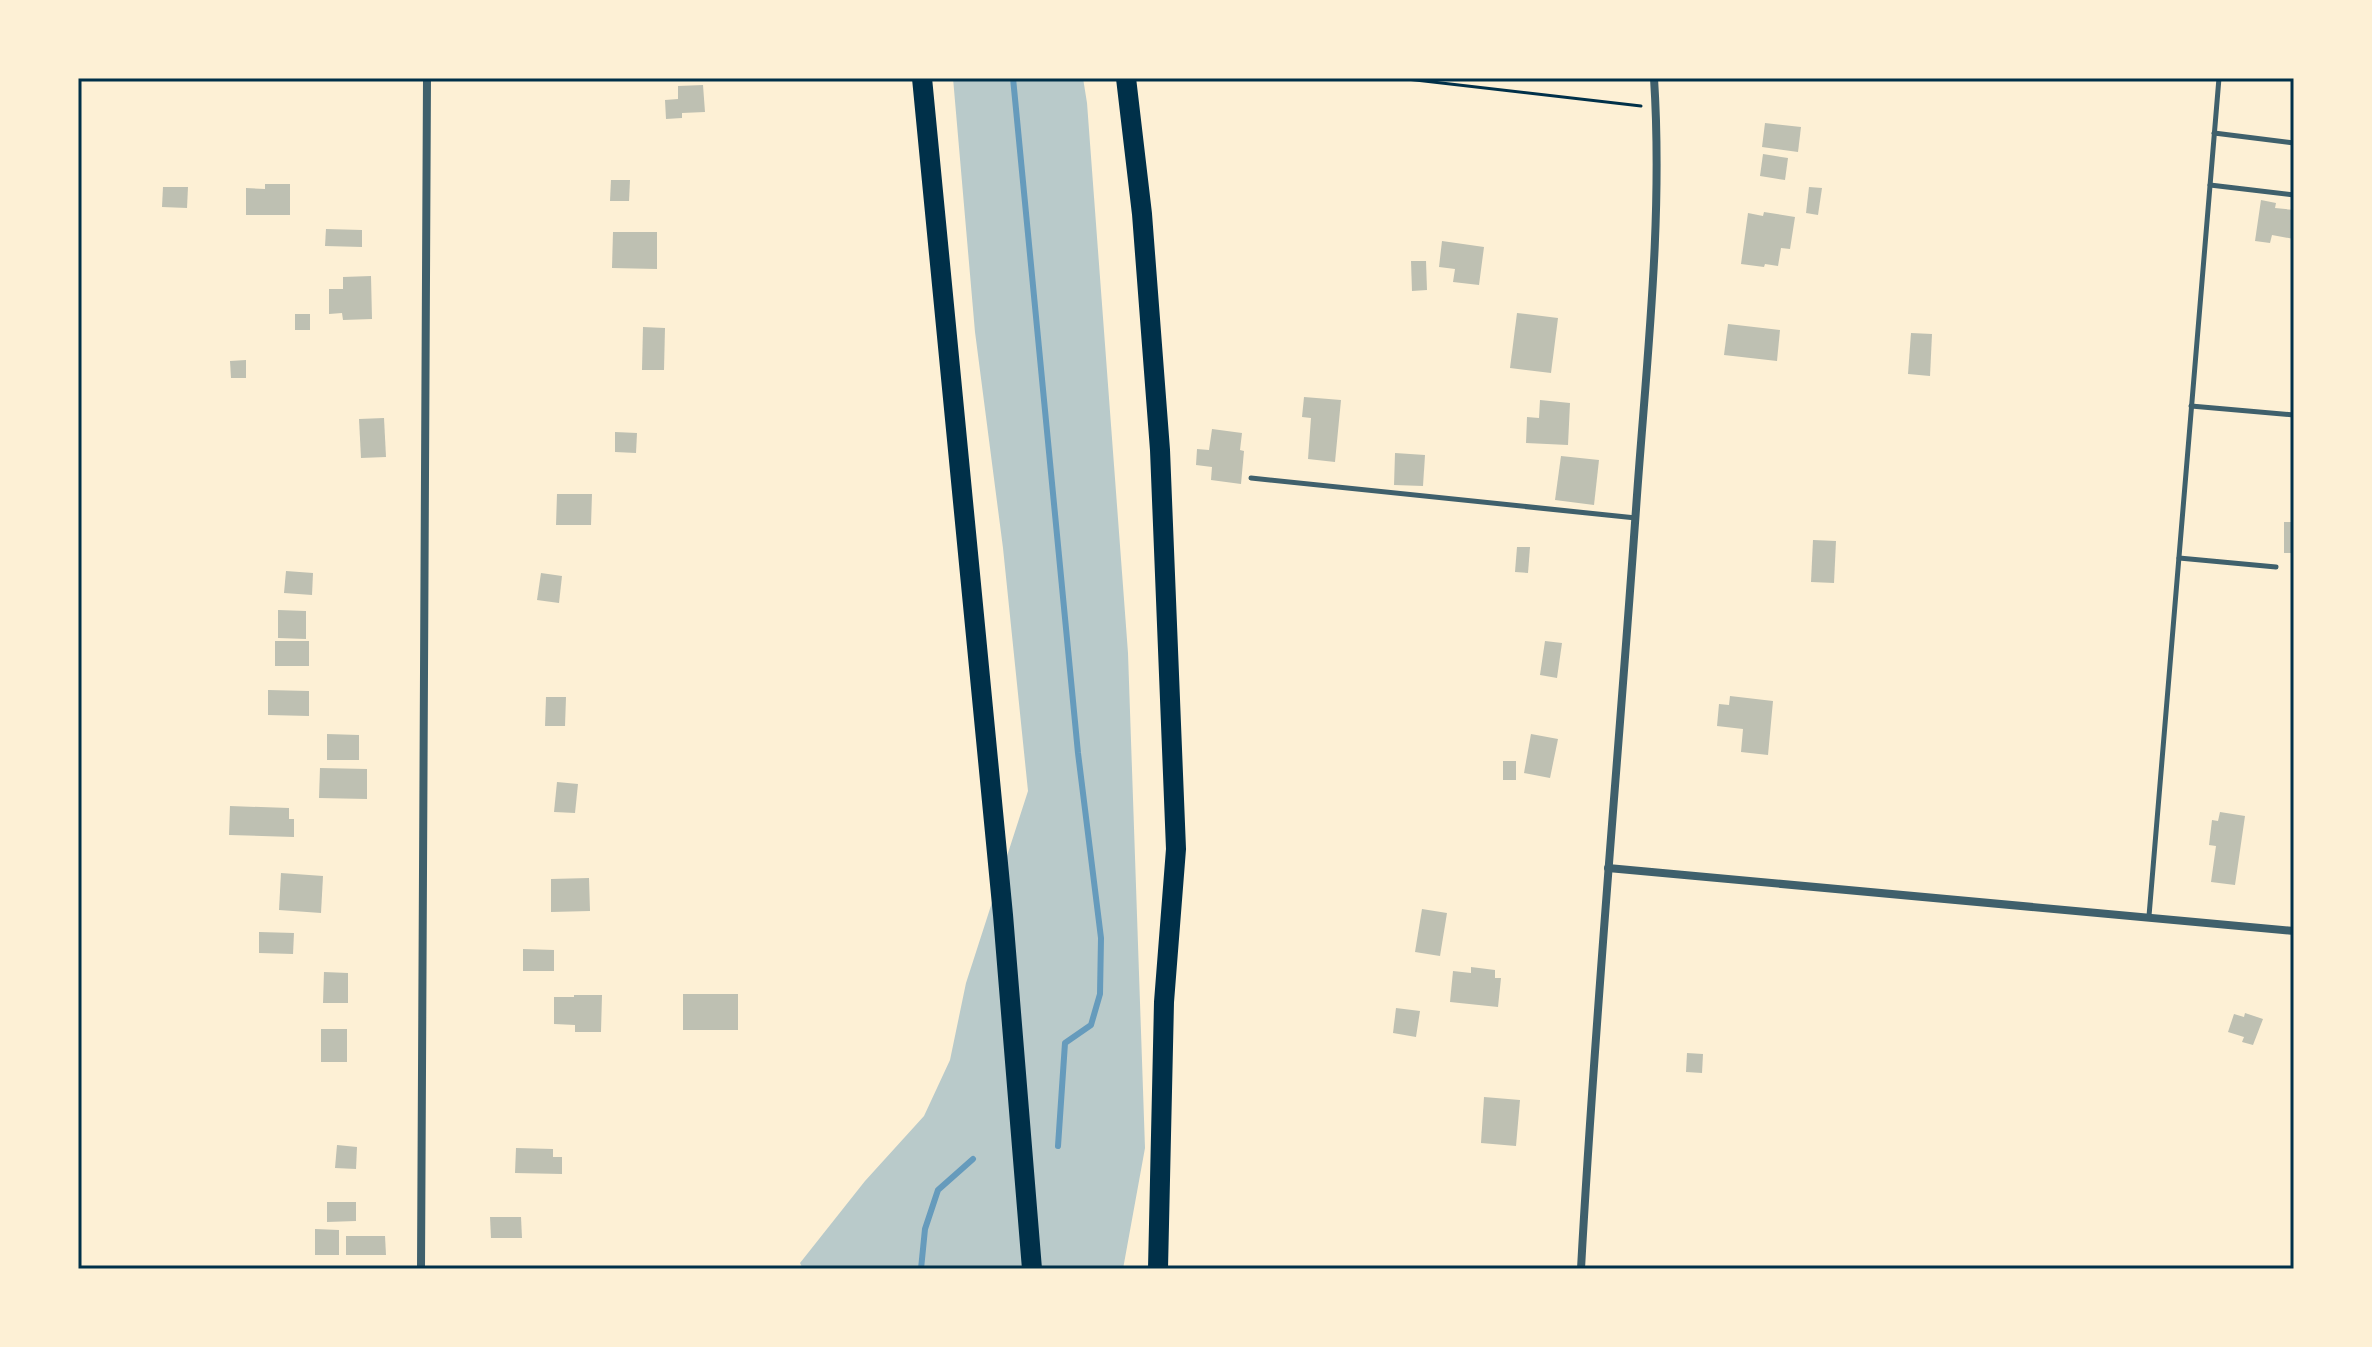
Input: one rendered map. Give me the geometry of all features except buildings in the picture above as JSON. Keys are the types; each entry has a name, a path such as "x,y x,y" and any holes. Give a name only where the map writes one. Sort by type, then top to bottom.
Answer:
{"highway":[{"path":"922,78 1003,915 1032,1269"},
{"path":"1126,78 1142,214 1160,450 1176,849 1164,1002 1158,1269"}],"street":[{"path":"421,1269 427,78"},
{"path":"1581,1269 1656,229 1654,78"},
{"path":"1608,868 2294,931"}],"lane":[{"path":"2149,916 2219,78"},
{"path":"2214,133 2294,143"},
{"path":"2210,185 2294,195"},
{"path":"2191,406 2294,415"},
{"path":"1251,478 1636,518"},
{"path":"2179,558 2276,567"}],"path":[{"path":"1398,78 1656,108"}],"shaded area":[{"path":"953,78 1083,78 1087,103 1128,653 1145,1148 1123,1269 803,1269 800,1263 865,1181 924,1116 950,1060 966,983 1028,791 1003,548 975,332"}],"waterway":[{"path":"1013,78 1078,753 1101,938 1100,994 1091,1025 1065,1043 1058,1146"},
{"path":"921,1269 925,1229 938,1190 973,1159"}]}
